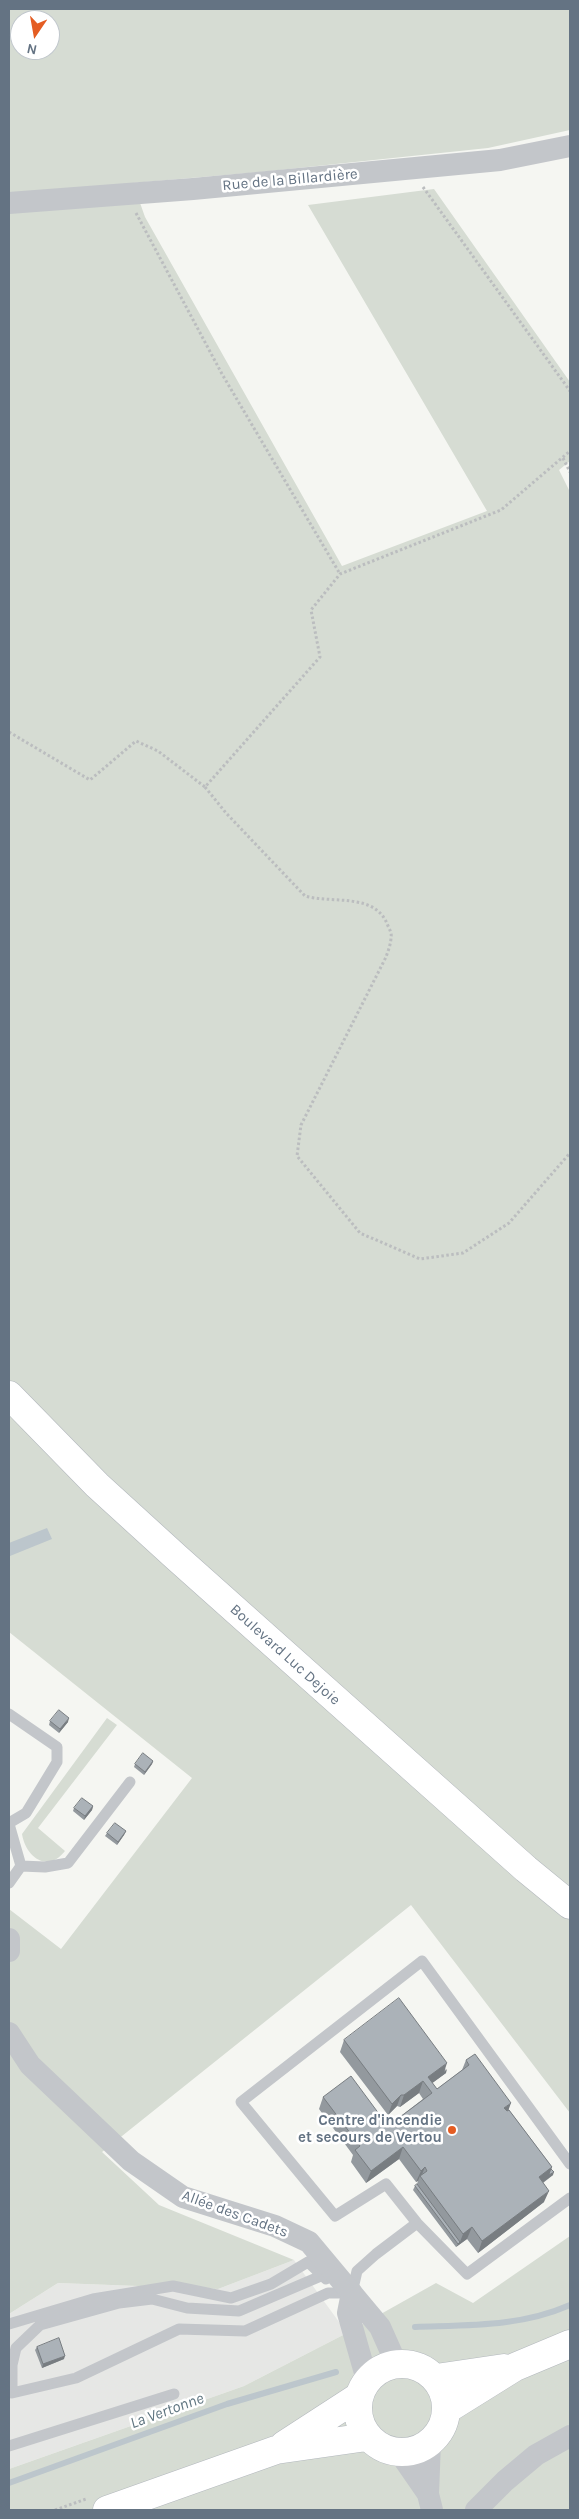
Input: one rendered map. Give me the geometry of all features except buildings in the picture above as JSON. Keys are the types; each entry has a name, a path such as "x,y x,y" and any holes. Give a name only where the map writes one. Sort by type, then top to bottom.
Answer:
{"main road":[{"name":"Boulevard Luc Dejoie","path":"9,1395 97,1485 183,1564 526,1869 570,1905"},
{"path":"446,2410 516,2366 570,2344"},
{"path":"276,2450 363,2388 379,2370 396,2363 414,2366 436,2378 444,2392 446,2410 442,2427 430,2442 418,2450 399,2452 383,2448 367,2437 360,2424 363,2388"},
{"path":"436,2378 516,2366"},
{"path":"107,2510 276,2450 367,2437"}],"street":[{"name":"Rue de la Billardière","path":"9,203 193,189 500,160 570,146"},
{"path":"9,1939 9,1951"},
{"name":"Allée des Cadets","path":"9,2033 30,2065 131,2161 183,2197 274,2226 309,2242 380,2327 396,2363"},
{"path":"352,2293 348,2312 363,2388"},
{"path":"476,2510 505,2481 536,2455 570,2436"},
{"path":"430,2442 430,2502"},
{"path":"399,2452 430,2502"}],"lane":[{"path":"9,1714 57,1747 57,1762 26,1813 9,1824 21,1866"},
{"path":"21,1866 45,1867 68,1863 130,1782"},
{"path":"9,1883 21,1866"},
{"path":"570,2164 422,1961 241,2102 335,2216 386,2184 417,2223 467,2274 570,2198"},
{"path":"352,2293 357,2271 417,2223"},
{"path":"9,2324 93,2298 173,2286 231,2298 271,2284 308,2262 320,2276 352,2293"},
{"path":"320,2276 239,2311 186,2308 152,2299 120,2303 40,2325 16,2348 12,2365 12,2393 76,2378 179,2329 246,2331 328,2292 352,2293"},
{"path":"9,2446 174,2394"}],"path":[{"path":"421,184 570,391"},
{"path":"135,211 222,374 340,574"},
{"path":"205,787 320,657 311,610 340,574 501,510 570,451"},
{"path":"563,458 570,472"},
{"path":"9,732 90,780 136,741 158,751 205,787 226,813 305,896 319,900 344,900 374,906 385,917 392,936 386,957 302,1125 297,1156 360,1233 420,1259 463,1253 509,1223 570,1153"}],"shaded area":[{"path":"9,9 570,9 570,130 488,148 260,172 133,183 145,217 342,566 487,511 308,205 434,189 570,382 570,461 559,470 570,492 570,2113 411,1905 102,2152 159,2205 294,2260 218,2289 58,2283 9,2314 9,1909 61,1949 192,1778 9,1632"},
{"path":"47,1528 52,1539 10,1556 9,1543"},
{"path":"107,1718 117,1725 38,1828 65,1851 52,1861 45,1862 39,1860 28,1850 22,1834"},
{"path":"570,2236 570,2510 9,2510 9,2469 244,2386 347,2333 436,2283 473,2303"},
{"path":"294,2260 347,2333 244,2386 9,2469 9,2314 58,2283 218,2289"}],"waterway":[{"name":"La Vertonne","path":"415,2327 494,2324 532,2317 570,2305"},
{"name":"La Vertonne","path":"9,2483 227,2404 336,2372"}],"place":[{"name":"Centre d'incendie et secours de Vertou","path":"452,2130"}]}
